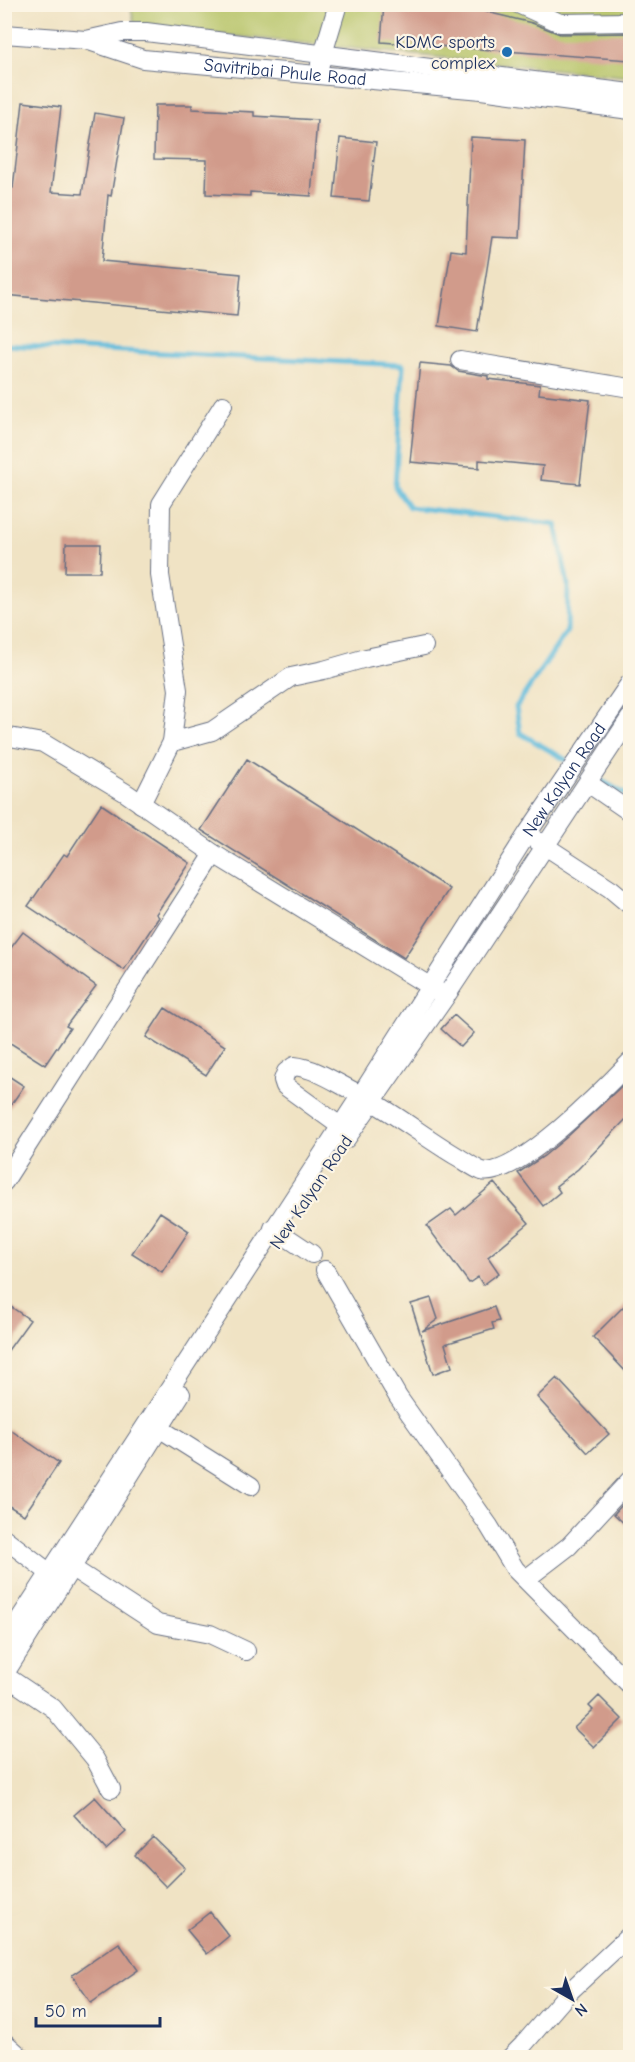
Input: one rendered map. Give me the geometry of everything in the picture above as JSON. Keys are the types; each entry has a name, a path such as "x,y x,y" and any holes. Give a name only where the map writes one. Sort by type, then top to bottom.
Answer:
{"street":[{"path":"317,75 338,4"},
{"path":"518,4 560,23 630,22"},
{"name":"Savitribai Phule Road","path":"86,40 122,32 146,32 323,54 630,103"},
{"name":"Savitribai Phule Road","path":"4,34 86,40 143,59 630,103"},
{"path":"460,360 630,388"},
{"path":"141,804 172,742 178,690 160,575 161,504 223,405"},
{"path":"172,742 212,731 291,677 424,646"},
{"name":"New Kalyan Road","path":"278,1231 340,1126 367,1098 430,987 527,834 630,683"},
{"name":"New Kalyan Road","path":"61,1571 278,1231 367,1098 446,996 547,847 630,718"},
{"path":"4,736 43,743 141,804 214,854 446,996"},
{"path":"588,783 630,812"},
{"path":"527,834 611,889 630,905"},
{"path":"4,1182 214,854"},
{"path":"340,1126 283,1083 284,1076 290,1068 298,1066 311,1070 367,1098 432,1142 482,1171 498,1171 530,1152 601,1092 630,1062"},
{"path":"278,1231 312,1254"},
{"path":"325,1270 398,1397 479,1511 515,1569 630,1685"},
{"path":"153,1424 250,1486"},
{"path":"526,1579 568,1546 630,1480"},
{"path":"4,1538 158,1624 210,1634 246,1651"},
{"path":"4,1643 61,1571"},
{"path":"61,1571 5,1675 53,1708 94,1759 111,1789"},
{"path":"510,2058 569,1992 630,1935"},
{"path":"4,2042 22,2058"}],"green space":[{"name":"KDMC sports complex","path":"130,5 630,5 630,77 135,26"}],"building":[{"path":"384,4 467,4 532,23 560,34 630,33 630,60 381,42"},
{"path":"23,102 61,107 51,192 82,194 95,113 124,118 111,196 108,195 102,261 241,274 237,316 4,295 4,187 13,188"},
{"path":"155,105 192,105 192,109 254,112 254,116 317,120 311,196 250,192 250,196 206,194 207,160 154,159"},
{"path":"471,137 525,140 520,238 492,237 477,332 439,326 451,250 466,252"},
{"path":"340,138 376,142 369,201 334,198"},
{"path":"420,363 451,366 458,371 488,376 488,379 540,385 539,394 590,400 580,484 541,480 543,466 479,460 479,468 410,462"},
{"path":"66,544 101,544 100,572 65,572"},
{"path":"247,759 449,889 404,958 201,830"},
{"path":"101,804 190,863 156,914 159,917 124,970 28,906 64,854 67,856"},
{"path":"23,932 96,986 66,1026 70,1028 45,1065 4,1039 4,957"},
{"path":"165,1008 225,1046 206,1075 146,1037"},
{"path":"454,1015 474,1033 461,1047 441,1029"},
{"path":"4,1073 24,1086 4,1115"},
{"path":"630,1078 630,1115 578,1169 556,1186 560,1192 543,1206 518,1173 567,1137"},
{"path":"494,1183 529,1223 488,1257 499,1273 483,1285 478,1277 469,1283 427,1226 451,1209 456,1215"},
{"path":"160,1212 189,1231 162,1272 132,1253"},
{"path":"431,1298 438,1319 422,1331 494,1307 499,1321 492,1323 494,1329 445,1344 452,1367 433,1374 411,1304"},
{"path":"630,1300 630,1376 593,1337"},
{"path":"4,1302 30,1320 4,1356"},
{"path":"557,1378 609,1434 588,1453 537,1397"},
{"path":"9,1429 59,1463 24,1515 4,1503 4,1436"},
{"path":"630,1496 630,1529 614,1514"},
{"path":"599,1696 622,1719 594,1747 574,1728 593,1710 589,1706"},
{"path":"95,1797 126,1832 106,1850 74,1815"},
{"path":"153,1837 185,1868 166,1887 135,1855"},
{"path":"210,1912 229,1936 207,1954 187,1930"},
{"path":"119,1943 138,1970 91,2003 72,1975"}],"waterway":[{"path":"4,345 403,365 395,487 409,507 556,524 568,585 567,631 516,707 520,733 566,760"},
{"path":"602,781 630,797"}],"place":[{"name":"KDMC sports complex","path":"507,52"}]}
